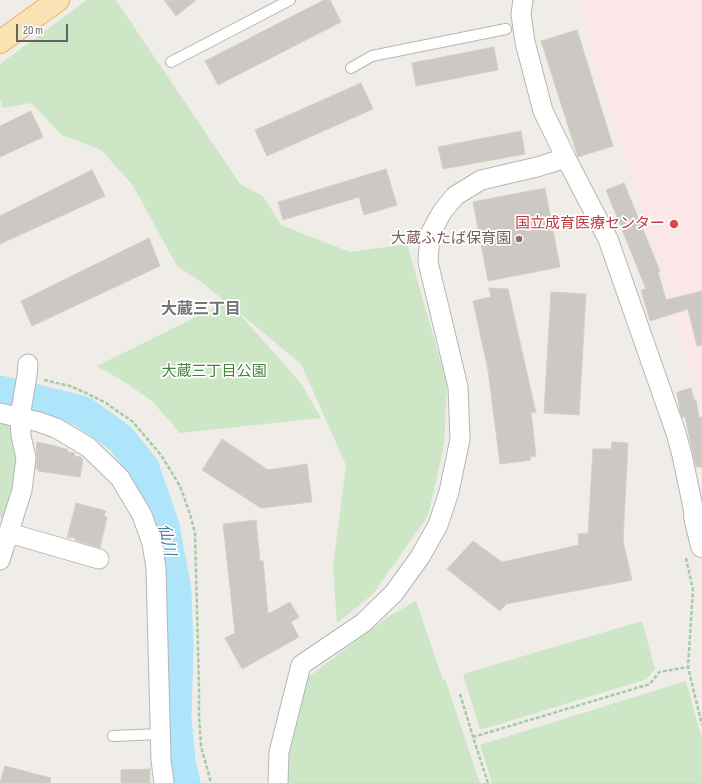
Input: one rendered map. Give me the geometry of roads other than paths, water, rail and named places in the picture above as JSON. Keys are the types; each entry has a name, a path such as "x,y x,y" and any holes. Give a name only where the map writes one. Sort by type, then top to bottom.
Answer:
{"main road":[{"path":"0,42 58,0"}],"street":[{"path":"523,0 521,14 526,51 543,111 608,239 678,441 696,517 694,551"},
{"path":"278,783 279,752 301,665 363,623 394,593 420,557 438,525 449,492 460,439 458,387 428,262 430,234 442,212 455,196 482,180 548,164 566,158"},
{"path":"0,560 22,490 26,458 21,436 20,417 28,370"},
{"path":"0,413 40,422 56,428 88,447 120,478 142,515 152,543 156,568 160,734 164,783"},
{"path":"9,533 99,559"}],"lane":[{"path":"171,62 290,0"},
{"path":"351,68 372,56 506,29"},
{"path":"114,736 160,734"}],"waterway":[{"name":"仙川","path":"0,391 82,411 120,438 144,468 164,526 176,590 178,646 176,719 180,762 185,783"}],"place":[{"name":"国立成育医療センター","path":"674,224"},
{"name":"大蔵ふたば保育園","path":"519,239"}],"district":[{"name":"大蔵三丁目","path":"201,310"}],"park label":[{"name":"大蔵三丁目公園","path":"214,372"}]}
